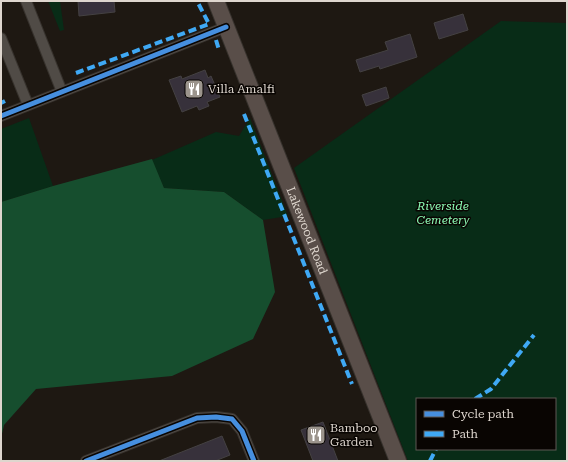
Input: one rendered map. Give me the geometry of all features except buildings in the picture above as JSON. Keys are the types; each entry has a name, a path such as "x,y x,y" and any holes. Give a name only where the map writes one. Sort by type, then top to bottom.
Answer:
{"main road":[{"name":"Lakewood Road","path":"216,1 398,461"}],"street":[{"path":"26,1 62,92"},
{"path":"1,116 226,27"},
{"path":"1,38 28,106"},
{"path":"86,461 197,418 216,417 232,419 242,431 254,461"}],"green space":[{"path":"48,1 60,1 64,30 60,31"},
{"name":"Riverside Cemetery","path":"501,21 567,23 567,461 408,461 294,168"},
{"path":"29,118 53,186 1,202 1,129"},
{"path":"250,118 288,216 263,220 224,192 164,188 152,160 216,132 239,136"},
{"path":"152,159 164,188 224,192 263,220 275,292 253,339 172,376 36,389 4,425 1,438 1,202"}],"marked path":[{"path":"76,73 209,24 197,1"},
{"path":"216,40 219,50"},
{"path":"1,103 5,101"},
{"path":"244,114 352,384"},
{"path":"477,398 491,389 534,335"},
{"path":"430,461 436,450"}],"cycle path":[{"path":"1,116 226,27"},
{"path":"86,461 197,418 216,417 232,419 242,431 254,461"}],"place":[{"name":"Villa Amalfi","path":"194,89"},
{"name":"Bamboo Garden","path":"316,435"}]}
